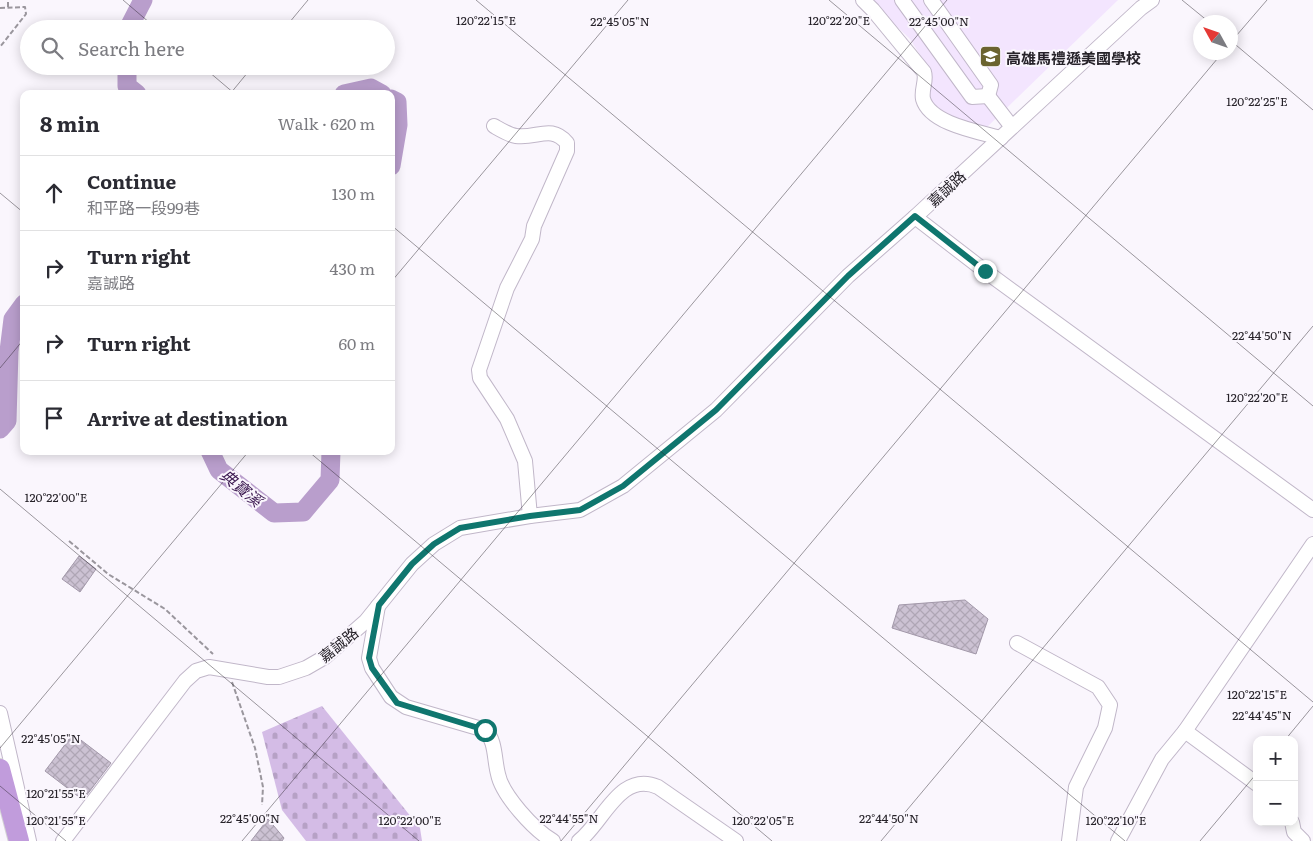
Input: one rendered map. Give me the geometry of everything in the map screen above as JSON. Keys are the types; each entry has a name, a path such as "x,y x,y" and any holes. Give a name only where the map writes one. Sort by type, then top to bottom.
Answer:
{"highway":[{"path":"0,769 20,841"}],"street":[{"path":"863,0 874,10 924,72 926,78 923,99 930,110 944,121 956,126 1000,138"},
{"path":"902,0 972,97 988,96"},
{"path":"931,0 991,85 988,96"},
{"name":"嘉誠路","path":"63,841 185,681 196,670 209,667 268,678 279,677 306,668 325,657 366,621 412,564 434,544 460,528 580,510 623,486 716,410 848,276 1152,0"},
{"path":"988,96 1012,127"},
{"path":"494,126 513,136 552,132 559,134 567,143 566,151 534,226 532,239 507,288 479,370 480,378 507,419 525,462 530,516"},
{"path":"915,216 985,271 1313,510"},
{"path":"1118,841 1162,759 1185,731 1313,544"},
{"path":"379,605 369,658 372,668 391,696 406,707 485,730 492,740 498,775 503,790 510,801 553,841"},
{"path":"1017,642 1098,688 1110,705 1105,728 1076,787 1069,841"},
{"path":"0,713 29,841"},
{"path":"1185,731 1253,781"},
{"path":"578,841 617,796 628,788 649,783 658,787 736,841"},
{"path":"1293,826 1294,832 1303,841"}],"path":[{"path":"8,0 8,7"},
{"path":"0,8 25,7 26,14 21,20"},
{"path":"0,47 20,22"},
{"path":"69,541 108,574 165,609 229,670 233,687 255,748 262,787 262,805"}],"shaded area":[{"name":"高雄馬禮遜美國學校","path":"869,0 1118,0 985,129 937,113 925,93 932,74 910,39"}],"green space":[{"path":"322,706 420,828 422,841 306,841 282,810 262,732"}],"building":[{"path":"79,556 96,569 80,592 62,579"},
{"path":"965,600 988,619 976,654 892,628 899,605"},
{"path":"73,734 111,763 83,800 45,771"},
{"path":"268,819 284,838 282,841 251,841"}],"waterway":[{"name":"典寶溪","path":"133,20 143,0"},
{"name":"典寶溪","path":"127,75 127,86 132,90"},
{"name":"典寶溪","path":"362,90 371,88 375,90"},
{"name":"典寶溪","path":"395,101 397,102 398,125 395,143"},
{"name":"典寶溪","path":"0,429 7,421 9,351 13,319 20,309"},
{"name":"典寶溪","path":"212,455 219,470 274,513 303,512 330,480 331,455"}],"place":[{"name":"高雄馬禮遜美國學校","path":"990,57"}],"route":[{"path":"485,730 397,703 372,668 369,658 379,605 412,564 434,544 460,528 580,510 623,486 716,410 848,276 915,216 985,271"}]}
